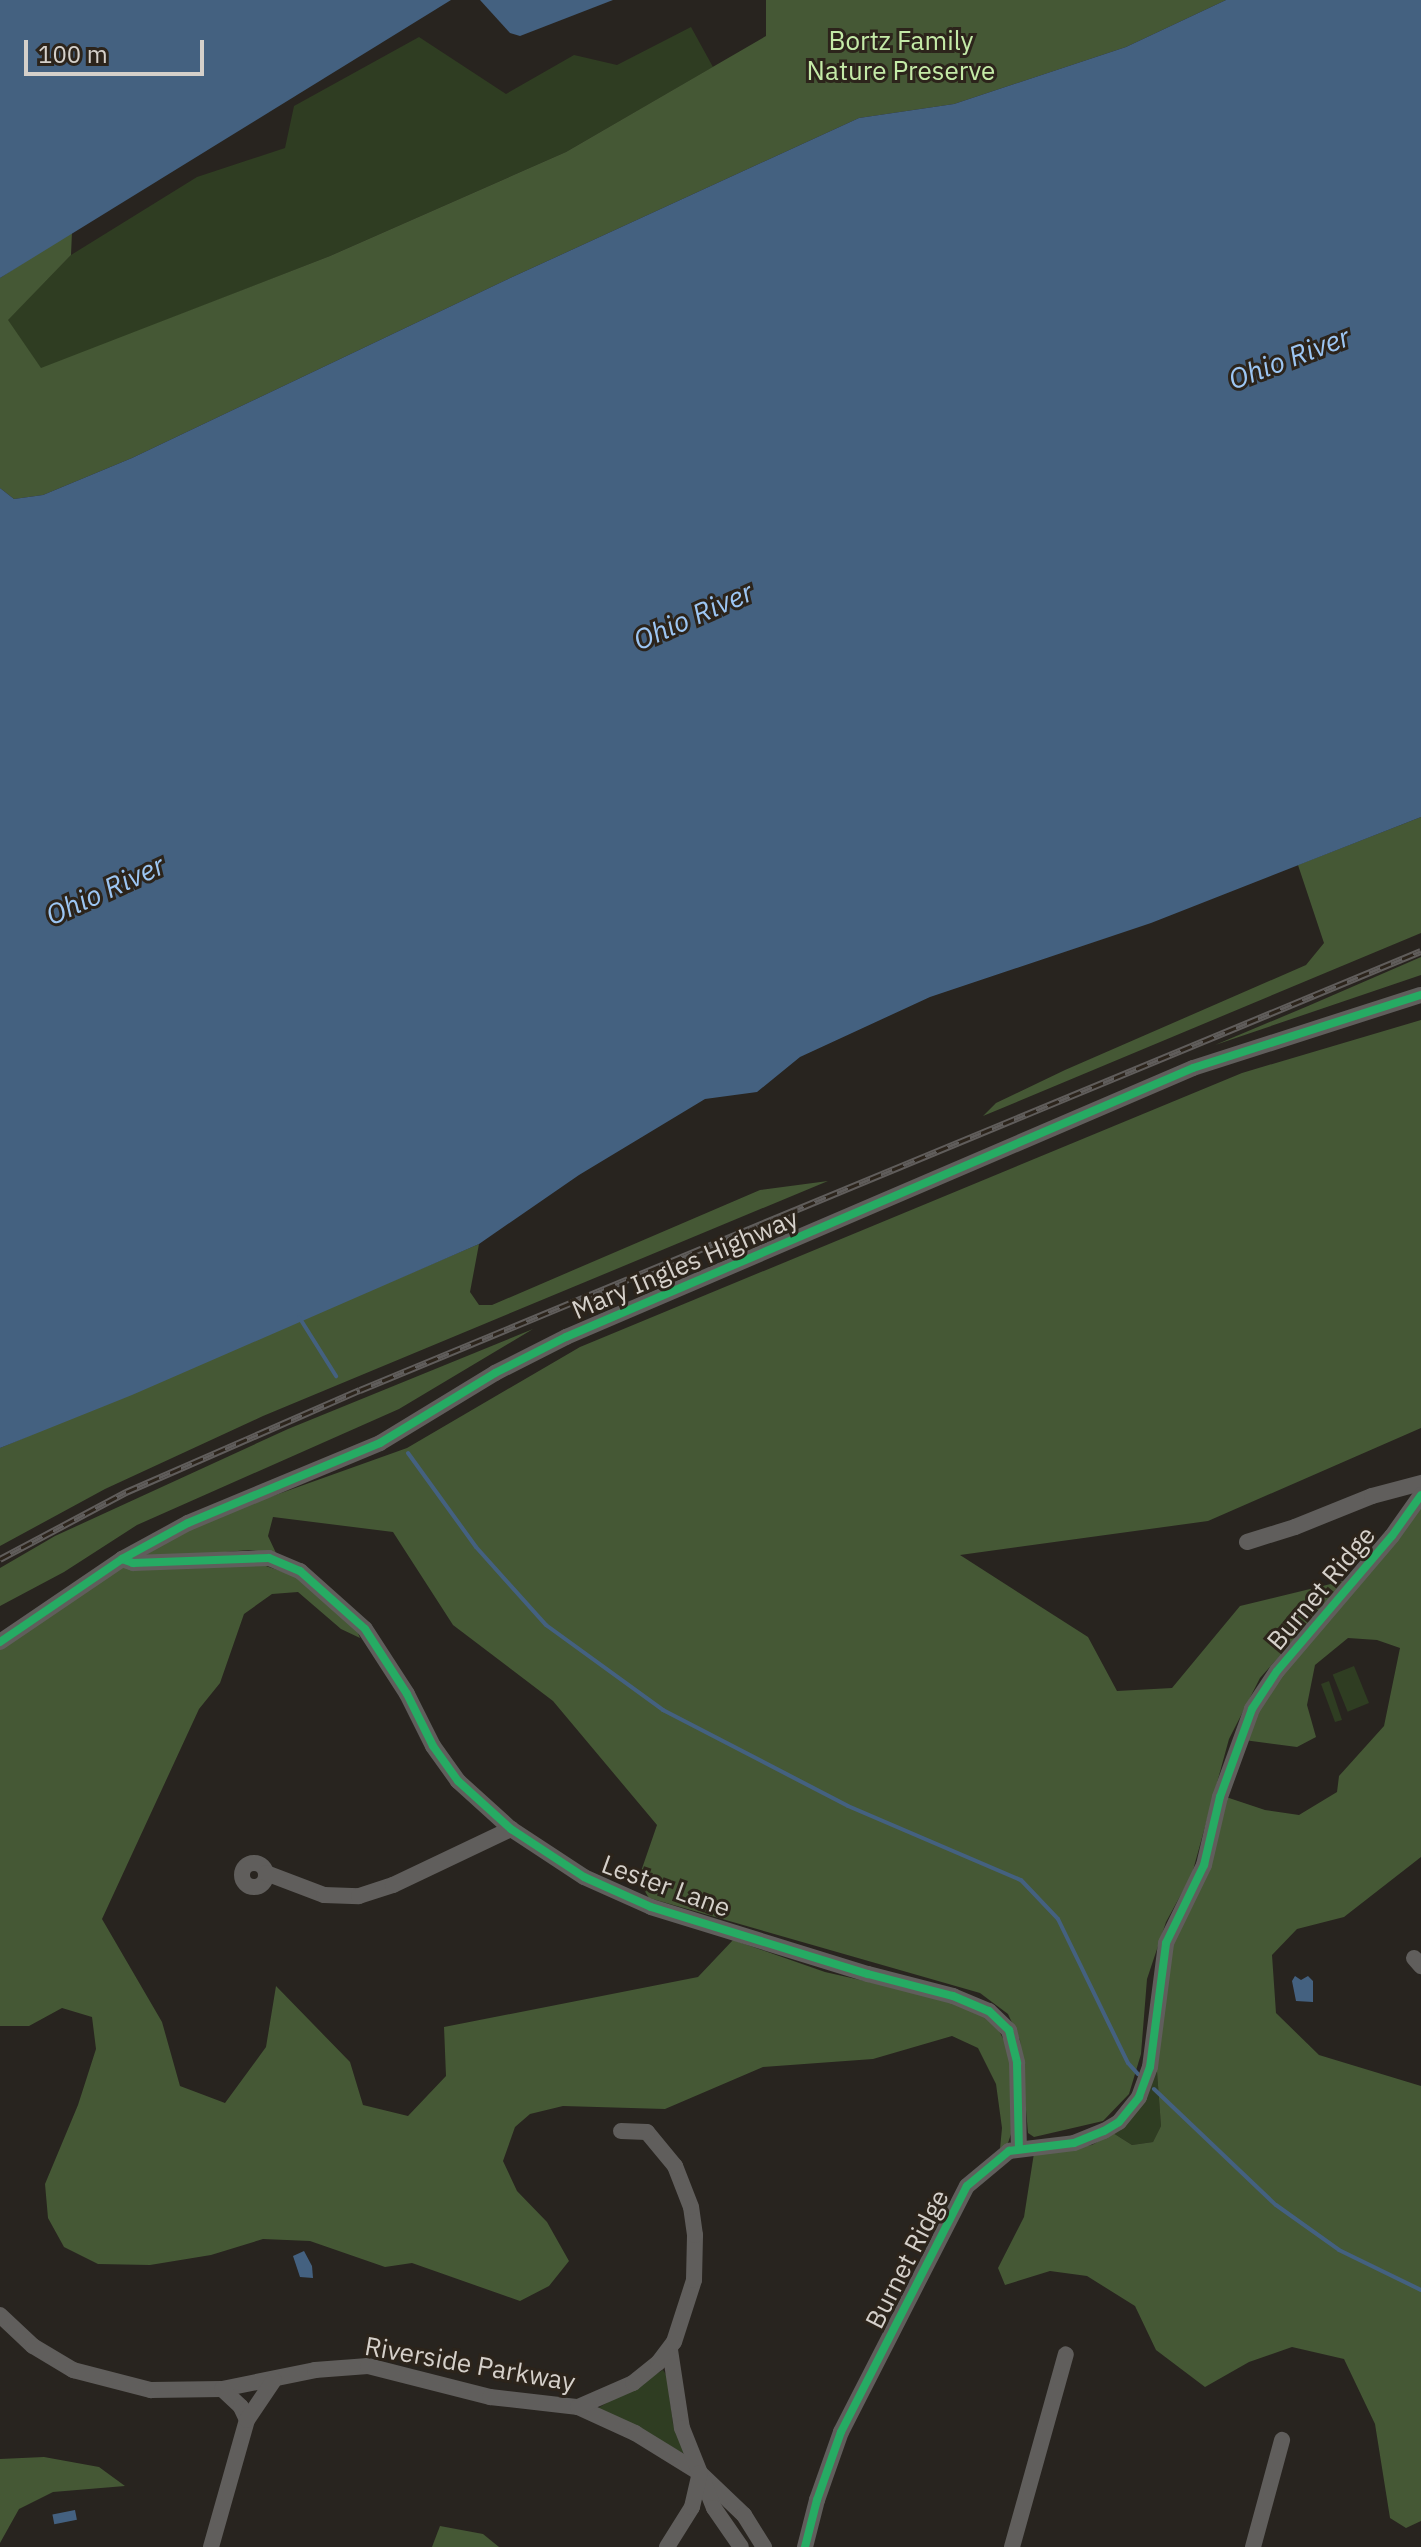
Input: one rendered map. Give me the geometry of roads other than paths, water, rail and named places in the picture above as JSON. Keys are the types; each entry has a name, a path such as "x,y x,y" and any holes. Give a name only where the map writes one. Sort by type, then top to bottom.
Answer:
{"street":[{"name":"Mary Ingles Highway","path":"0,1642 122,1559 188,1523 380,1443 522,1357 1193,1068 1421,995"},
{"name":"Burnet Ridge","path":"1247,1542 1295,1527 1372,1496 1421,1483"},
{"name":"Burnet Ridge","path":"805,2547 817,2500 841,2432 958,2200 987,2166 1019,2148 1074,2143 1104,2131 1119,2122 1139,2097 1150,2067 1159,1976 1166,1943 1204,1865 1220,1797 1252,1709 1277,1671 1383,1547 1421,1495"},
{"name":"Lester Lane","path":"122,1559 133,1563 269,1558 307,1575 365,1629 449,1769 511,1829 584,1877 626,1898 868,1974 953,1996 989,2011 1009,2030 1015,2054 1020,2111 1019,2148"},
{"path":"266,1873 324,1895 359,1896 393,1885 511,1829"},
{"path":"578,2407 633,2383 670,2350 683,2321 696,2270 691,2207 675,2166 647,2132 621,2131"},
{"name":"Riverside Parkway","path":"0,2315 33,2346 85,2374 151,2390 222,2389 315,2370 368,2366 490,2397 578,2407 635,2433 700,2473 744,2515 764,2547"},
{"path":"670,2350 678,2413 714,2508 741,2547"},
{"path":"1012,2547 1066,2354"},
{"path":"218,2546 247,2420 274,2380"},
{"path":"222,2389 241,2407 247,2420"},
{"path":"1253,2547 1282,2440"},
{"path":"667,2547 692,2507 700,2473"}],"water":[{"path":"0,0 451,0 0,278"},
{"path":"480,0 613,0 520,36 510,33"},
{"name":"Ohio River","path":"1226,0 1421,0 1421,817 1151,923 930,997 800,1057 757,1092 705,1099 579,1175 479,1244 132,1395 0,1448 0,488 14,499 43,495 132,458 506,280 859,118 954,104 1126,47"},
{"path":"1295,1976 1301,1980 1308,1976 1313,1981 1313,2002 1296,2001 1292,1981"},
{"path":"304,2251 312,2266 313,2278 300,2277 293,2256"},
{"path":"75,2510 77,2520 54,2524 52,2514"}],"waterway":[{"path":"299,1317 336,1376"},
{"path":"408,1453 476,1547 546,1625 663,1710 848,1806 1021,1880 1058,1919 1128,2063 1138,2074"},
{"path":"1154,2089 1276,2205 1339,2250 1421,2290"}],"railway":[{"path":"0,1559 126,1492 360,1390 1421,951"}],"park label":[{"name":"Bortz Family Nature Preserve","path":"901,56"}]}
